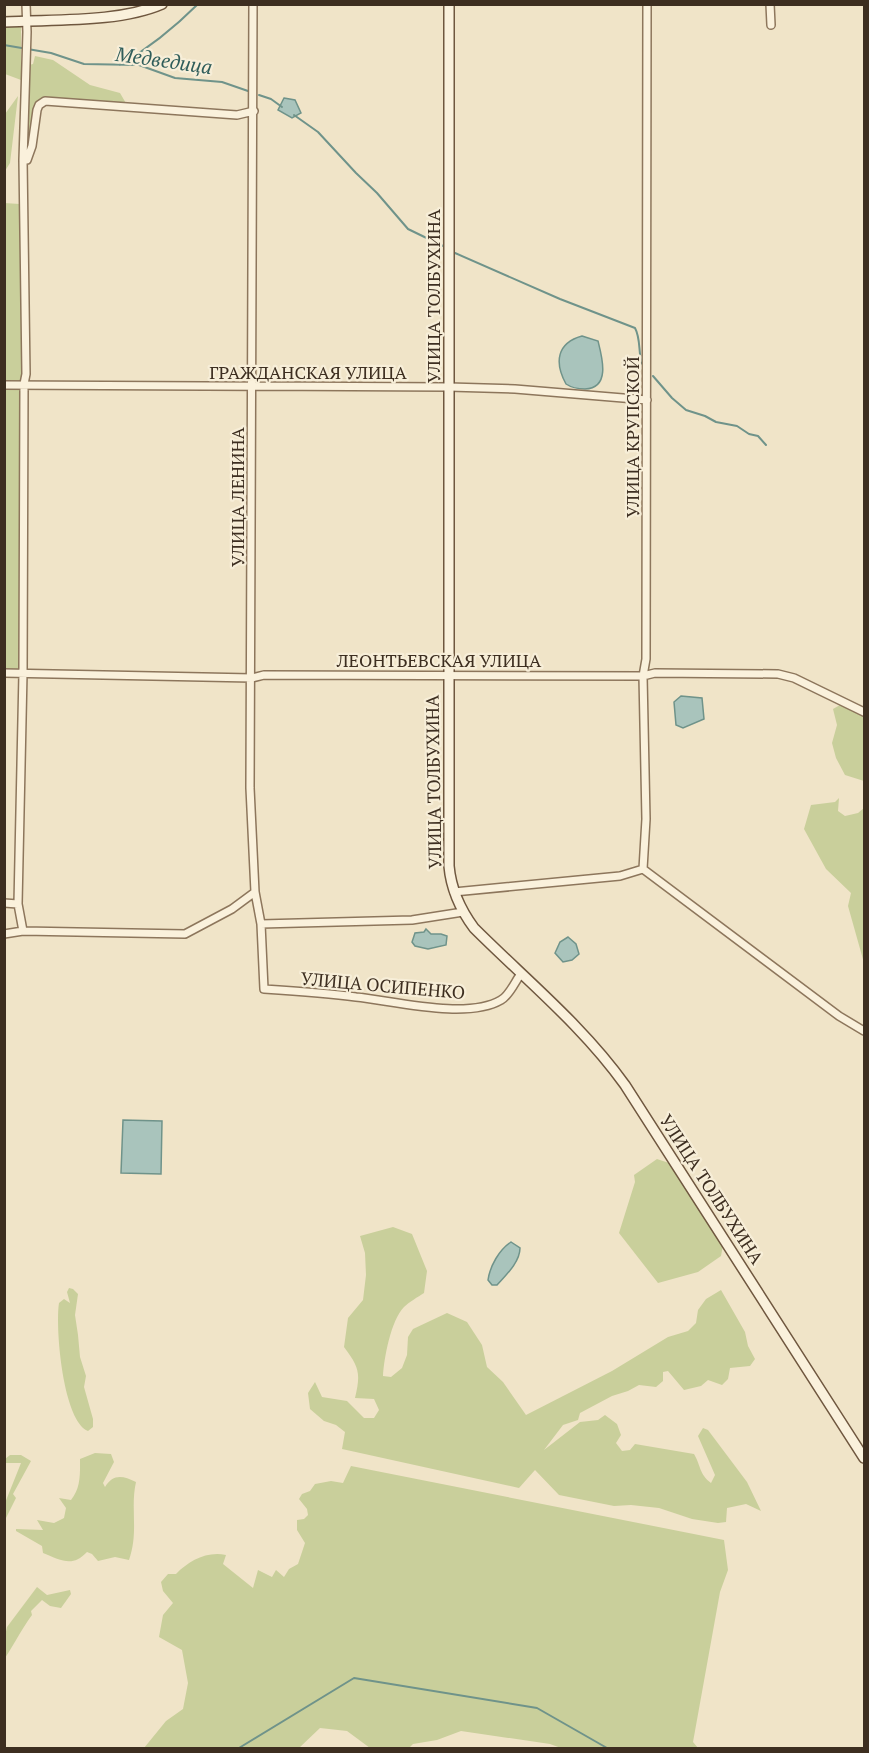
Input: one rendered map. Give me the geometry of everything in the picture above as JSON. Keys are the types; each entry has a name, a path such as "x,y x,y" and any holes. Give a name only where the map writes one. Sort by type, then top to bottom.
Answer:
{"main road":[{"path":"4,22 115,16 144,11 162,4"},
{"name":"УЛИЦА ТОЛБУХИНА","path":"449,4 449,866 454,892 463,912 474,928 573,1024 610,1064 864,1458"}],"street":[{"path":"23,931 18,904 23,673 24,384 26,374 23,160 27,56 26,4"},
{"name":"УЛИЦА ЛЕНИНА","path":"253,4 250,788 255,892 261,924 264,989"},
{"name":"УЛИЦА КРУПСКОЙ","path":"644,869 646,819 644,676 646,659 647,4"},
{"path":"770,4 771,25"},
{"path":"23,160 27,160 32,146 37,110 39,105 45,101 237,115 254,111"},
{"name":"ГРАЖДАНСКАЯ УЛИЦА","path":"4,385 449,387 515,389 647,400"},
{"name":"ЛЕОНТЬЕВСКАЯ УЛИЦА","path":"4,673 252,678 264,675 778,674 794,678 864,712"},
{"path":"454,892 620,876 644,869 838,1016 864,1031"},
{"path":"4,934 23,931 185,934 232,909 255,892"},
{"path":"4,903 18,904"},
{"path":"261,924 412,920 463,912"},
{"name":"УЛИЦА ОСИПЕНКО","path":"264,989 354,997 454,1010 475,1008 500,1001 520,975"}],"green space":[{"path":"5,25 21,25 21,80 5,74"},
{"path":"35,56 53,60 90,85 120,93 127,105 41,101 31,146 25,156 29,65 33,64"},
{"path":"18,96 10,163 5,171 5,114"},
{"path":"4,203 20,204 22,371 21,381 5,382"},
{"path":"4,389 20,389 20,665 17,671 4,672"},
{"path":"840,705 864,717 864,781 845,775 836,758 832,743 837,725 833,709"},
{"path":"839,798 838,811 845,816 858,813 864,808 864,963 848,906 851,893 826,869 804,829 811,805 835,802"},
{"path":"657,1159 669,1163 723,1245 721,1256 698,1272 658,1283 619,1233 635,1182 634,1175"},
{"path":"393,1227 412,1234 427,1271 424,1293 404,1307 395,1321 383,1376 391,1377 402,1368 407,1355 408,1337 413,1329 447,1313 467,1322 482,1345 487,1367 503,1382 526,1415 612,1371 668,1337 688,1331 696,1323 698,1310 706,1299 721,1290 745,1332 748,1346 755,1359 750,1366 730,1368 728,1379 722,1385 708,1380 701,1386 684,1390 668,1371 663,1372 663,1381 656,1387 639,1385 580,1413 578,1420 563,1425 544,1450 580,1422 598,1420 605,1415 617,1424 621,1435 616,1443 622,1451 630,1450 635,1444 694,1454 702,1473 711,1483 715,1475 698,1436 703,1428 708,1430 747,1482 761,1511 746,1504 727,1508 726,1522 718,1523 692,1519 659,1508 614,1506 559,1495 535,1470 519,1488 342,1449 345,1432 336,1425 324,1421 310,1409 308,1393 315,1382 322,1397 347,1401 364,1418 374,1418 379,1410 374,1399 355,1398 358,1382 356,1365 344,1347 348,1318 363,1300 366,1275 365,1253 360,1236"},
{"path":"69,1288 78,1294 75,1315 80,1357 86,1376 84,1387 93,1419 93,1427 88,1431 79,1424 72,1410 60,1352 59,1303 64,1299 70,1303 67,1292"},
{"path":"95,1453 111,1454 114,1462 103,1483 105,1487 111,1480 118,1477 136,1482 134,1530 129,1560 115,1557 98,1561 87,1552 76,1560 66,1561 43,1553 42,1546 16,1529 43,1530 37,1520 54,1523 64,1518 66,1508 59,1498 71,1500 78,1485 80,1459"},
{"path":"10,1455 21,1455 31,1461 13,1494 16,1498 5,1520 5,1503 21,1463 5,1463 5,1459"},
{"path":"351,1466 724,1540 728,1570 720,1592 693,1742 698,1748 561,1748 550,1744 461,1731 437,1740 413,1744 409,1748 370,1748 347,1731 320,1728 299,1748 144,1748 166,1721 183,1709 188,1683 182,1650 159,1637 163,1615 173,1603 163,1591 161,1582 168,1574 176,1574 198,1558 212,1554 226,1555 223,1564 253,1588 258,1570 272,1577 276,1570 284,1577 289,1569 298,1564 305,1543 297,1530 297,1520 304,1519 308,1515 307,1509 299,1499 302,1494 310,1491 315,1484 331,1481 343,1483"},
{"path":"37,1587 47,1595 70,1590 71,1594 61,1608 50,1606 42,1600 31,1611 32,1615 5,1658 7,1627"}],"water":[{"path":"284,98 295,100 301,113 292,118 278,110"},
{"path":"582,336 598,341 603,371 599,383 585,389 566,384 559,361 560,354 567,343"},
{"path":"681,696 702,698 704,719 683,728 676,725 674,702"},
{"path":"426,929 431,934 447,936 446,945 428,949 415,946 412,942 415,933 424,932"},
{"path":"568,937 576,944 579,954 572,960 563,962 555,953 560,942"},
{"path":"123,1120 162,1121 161,1174 121,1173"},
{"path":"511,1242 520,1248 518,1258 497,1285 492,1285 488,1280 493,1264"}],"waterway":[{"path":"120,65 161,37 198,4"},
{"name":"Медведица","path":"4,45 51,53 84,64 139,65 175,78 222,82 248,91"},
{"name":"Медведица","path":"259,95 271,99 282,107"},
{"name":"Медведица","path":"294,115 318,132 408,229 443,246"},
{"name":"Медведица","path":"455,253 560,299 635,328 642,364"},
{"name":"Медведица","path":"653,376 686,410 716,422 737,426 749,434 758,436 766,445"},
{"path":"239,1748 354,1678 537,1708 607,1748"}]}
